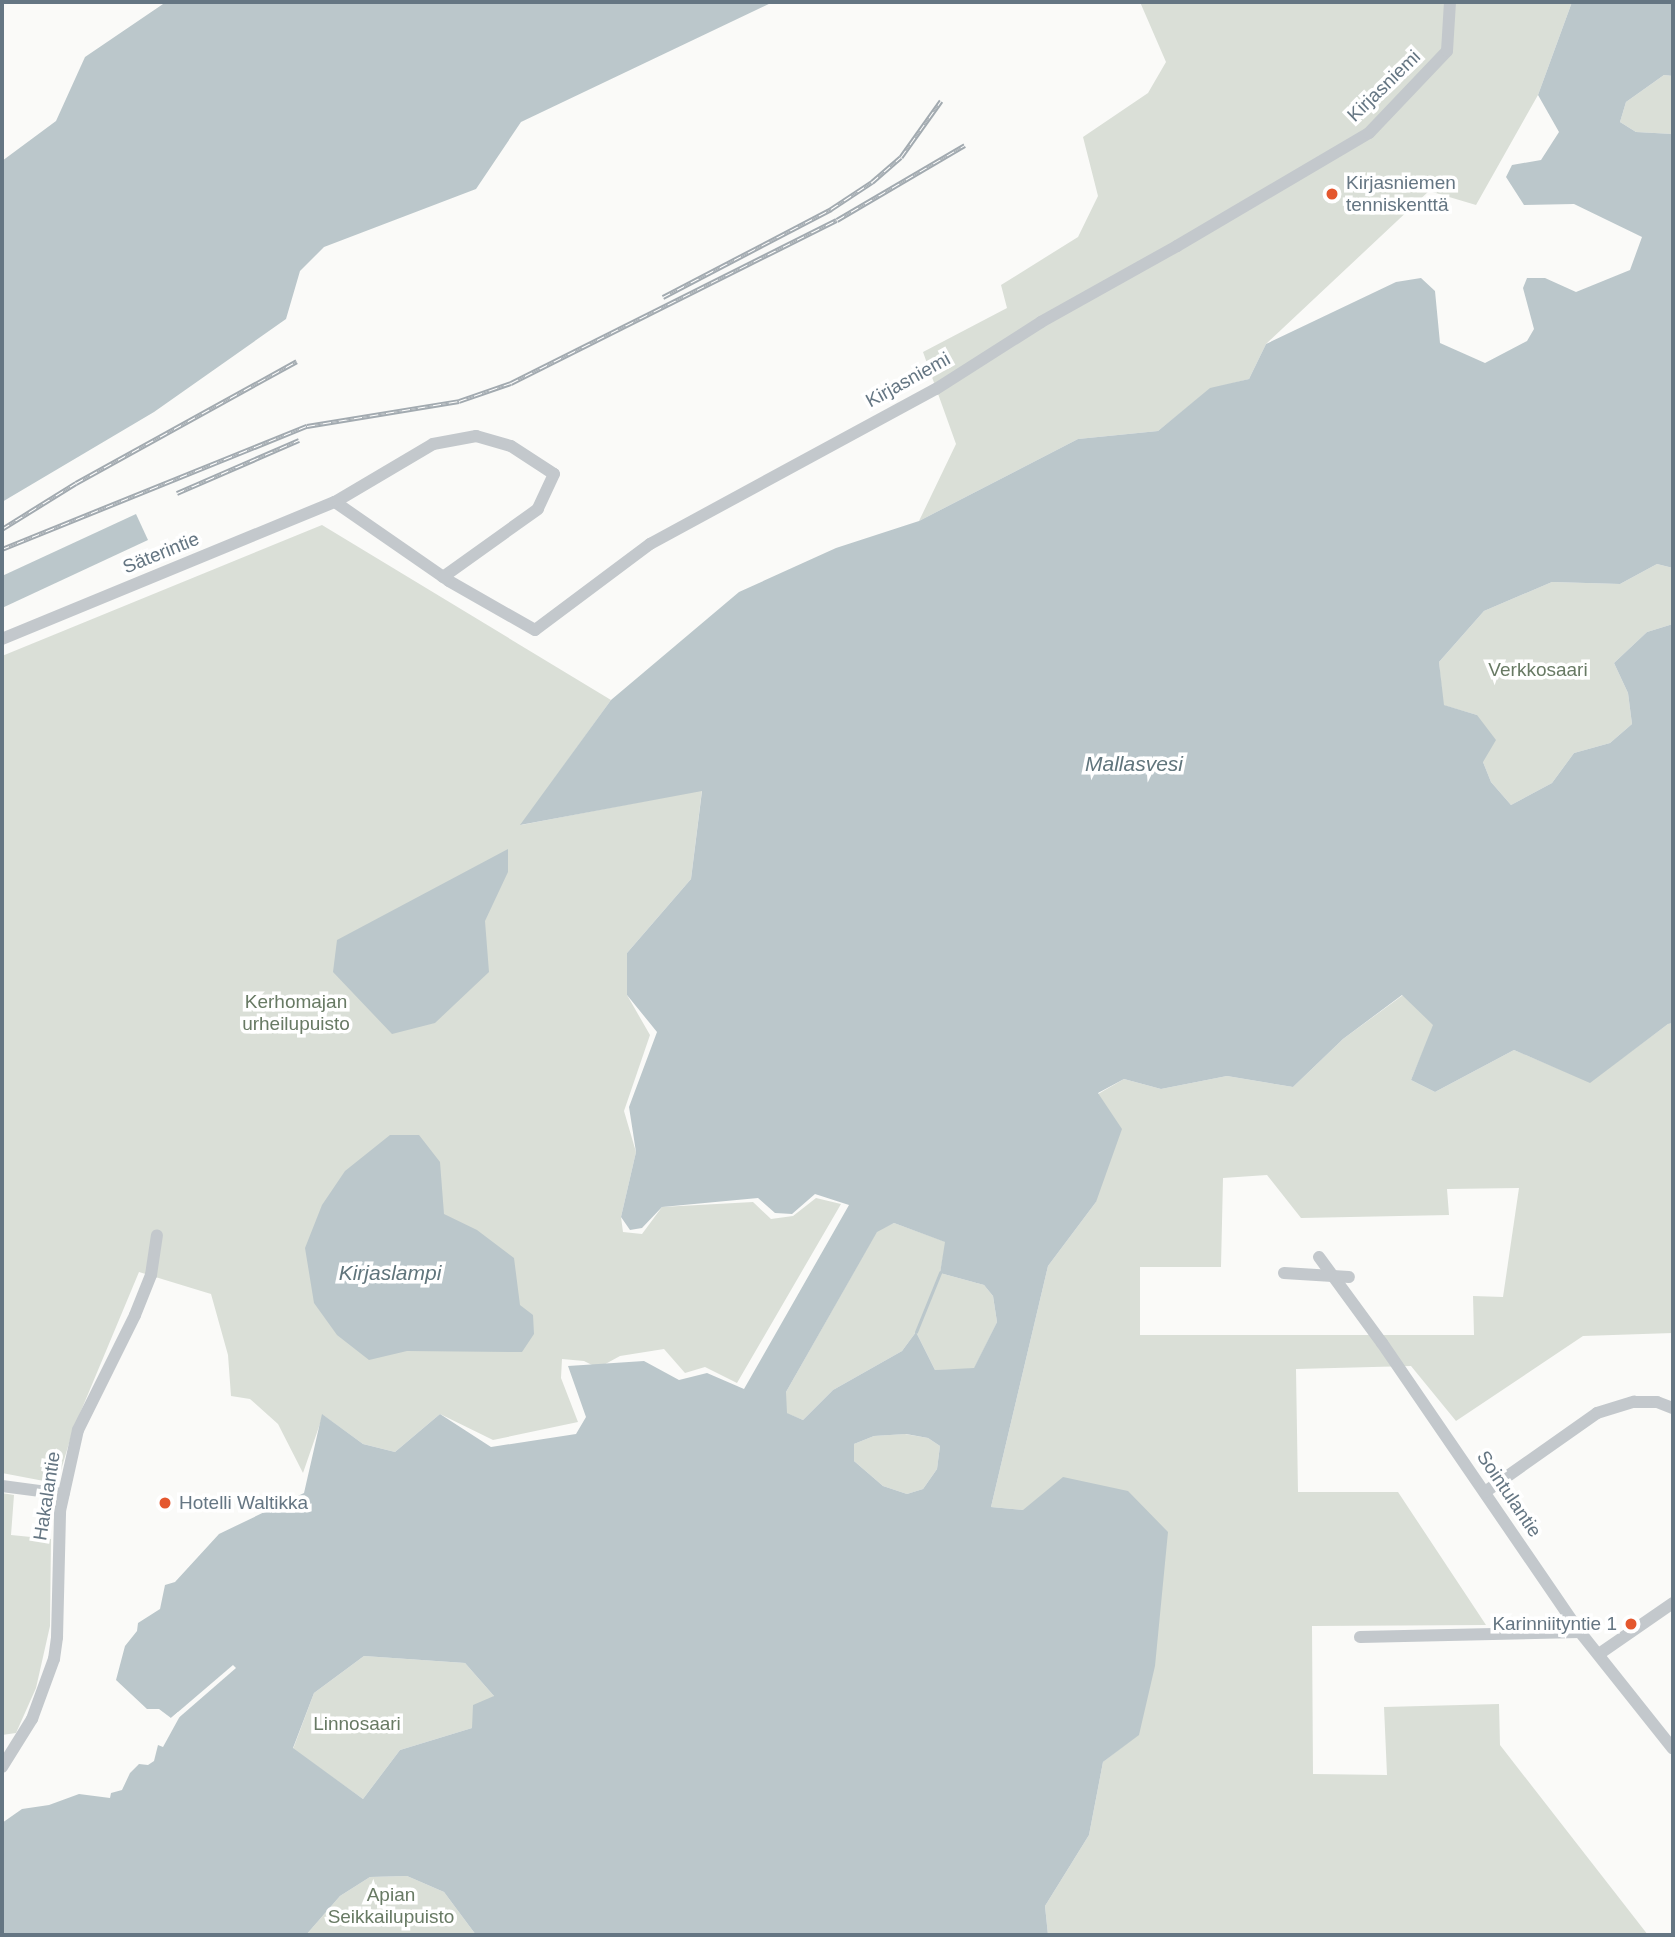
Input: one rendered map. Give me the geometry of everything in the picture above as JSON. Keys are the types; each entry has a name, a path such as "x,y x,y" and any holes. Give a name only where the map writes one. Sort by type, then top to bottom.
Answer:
{"street":[{"name":"Kirjasniemi","path":"335,502 443,577 535,630 650,544 936,389 1041,322 1178,246 1369,133 1447,51 1450,2"},
{"name":"Säterintie","path":"2,639 335,502 433,444 476,436 511,446 554,474 538,509 443,577"},
{"name":"Hakalantie","path":"2,1767 36,1710 54,1659 58,1608 58,1544 63,1494 78,1430 135,1315 151,1275 157,1236"},
{"name":"Sointulantie","path":"1318,1257 1382,1343 1580,1633 1600,1654 1673,1748"},
{"path":"1284,1273 1349,1277"},
{"path":"1485,1492 1597,1413 1634,1402 1665,1403 1673,1408"},
{"path":"2,1486 63,1494"},
{"path":"1600,1654 1673,1603"},
{"path":"1360,1637 1580,1633"}],"green space":[{"path":"1140,2 1572,2 1538,95 1476,205 1429,191 1266,344 1249,379 1210,389 1158,431 1078,439 919,521 956,444 923,352 1007,308 1001,285 1078,237 1098,196 1083,137 1148,93 1166,62"},
{"path":"1664,75 1673,76 1673,134 1636,132 1620,122 1626,102"},
{"name":"Kerhomajan urheilupuisto","path":"322,525 611,700 521,825 702,790 691,879 627,953 627,995 650,1035 624,1111 636,1152 621,1217 623,1232 642,1234 662,1207 753,1202 771,1219 793,1216 816,1198 841,1204 737,1383 705,1367 685,1373 664,1349 620,1356 598,1368 584,1361 562,1359 561,1378 578,1422 493,1440 440,1414 395,1452 363,1444 323,1415 303,1473 278,1424 250,1399 231,1396 228,1355 211,1294 139,1272 73,1430 61,1470 44,1481 2,1473 2,656"},
{"name":"Verkkosaari","path":"1657,564 1673,568 1673,624 1647,632 1614,663 1628,693 1632,724 1610,743 1574,753 1552,783 1511,805 1491,782 1483,762 1477,715 1443,705 1439,662 1484,611 1552,582 1620,584"},
{"path":"1403,995 1434,1025 1411,1080 1435,1092 1514,1050 1590,1082 1673,1023 1673,1333 1583,1336 1456,1421 1411,1366 1296,1369 1298,1492 1398,1492 1486,1625 1312,1626 1313,1774 1387,1775 1384,1707 1499,1704 1500,1745 1648,1935 1048,1935 1045,1906 1089,1835 1103,1762 1139,1734 1023,1510 991,1507 1048,1266 1096,1202 1098,1094 1124,1079 1161,1089 1227,1076 1293,1087 1343,1039","holes":["1267,1175 1301,1218 1449,1215 1447,1189 1519,1188 1503,1297 1473,1296 1474,1335 1140,1335 1140,1267 1221,1267 1223,1178"]},
{"path":"894,1223 946,1242 940,1273 984,1285 993,1296 997,1322 974,1369 935,1370 916,1332 902,1351 833,1390 803,1420 786,1413 786,1392 877,1231"},
{"path":"905,1434 928,1438 940,1446 937,1469 923,1489 907,1494 883,1486 854,1461 854,1444 874,1436"},
{"path":"2,1493 14,1495 11,1535 51,1539 50,1626 36,1688 16,1733 2,1735"},
{"name":"Linnosaari","path":"364,1656 465,1663 494,1696 472,1728 400,1750 363,1799 293,1749 314,1693"},
{"name":"Apian Seikkailupuisto","path":"407,1876 444,1892 476,1935 306,1935 340,1896 370,1877"}],"water":[{"path":"166,2 773,2 521,122 476,189 324,247 300,271 286,319 154,412 2,502 2,161 56,121 85,57"},
{"name":"Mallasvesi","path":"1572,2 1673,2 1673,76 1664,75 1626,102 1620,122 1636,132 1673,134 1673,568 1657,564 1620,584 1552,582 1484,611 1439,662 1444,705 1477,715 1496,740 1483,762 1491,782 1511,805 1552,783 1574,753 1610,743 1632,724 1628,693 1614,663 1647,632 1673,624 1673,1023 1668,1024 1590,1083 1514,1050 1435,1092 1411,1080 1433,1025 1402,995 1343,1039 1293,1087 1227,1076 1161,1089 1124,1079 1098,1093 1122,1129 1096,1202 1048,1266 991,1507 1023,1510 1063,1477 1128,1491 1168,1532 1155,1666 1139,1735 1103,1762 1089,1835 1045,1906 1048,1935 476,1935 444,1892 407,1876 370,1877 340,1896 306,1935 2,1935 2,1823 22,1809 49,1805 79,1794 110,1798 111,1793 122,1790 130,1773 139,1764 148,1765 154,1761 158,1745 163,1747 180,1716 178,1712 171,1718 159,1709 147,1709 116,1680 125,1646 137,1631 138,1623 160,1609 165,1585 175,1582 219,1534 304,1493 322,1414 363,1444 395,1452 440,1414 491,1447 576,1434 586,1417 568,1366 644,1361 679,1380 707,1373 744,1389 849,1205 815,1194 792,1214 775,1213 758,1198 662,1207 642,1228 630,1230 621,1217 636,1152 629,1107 657,1032 627,995 627,953 691,879 702,791 520,825 611,700 739,592 836,548 919,521 1078,439 1158,431 1210,388 1249,379 1266,344 1396,282 1421,278 1435,291 1440,343 1485,363 1527,341 1534,329 1523,288 1527,278 1545,278 1576,292 1630,270 1642,237 1574,204 1524,205 1506,177 1512,165 1541,160 1559,132 1538,95","holes":["894,1223 945,1242 940,1273 984,1285 993,1296 997,1322 974,1368 935,1370 916,1332 902,1351 833,1390 803,1420 787,1413 786,1392 877,1232","906,1434 928,1438 940,1446 937,1469 923,1489 907,1494 883,1486 854,1461 854,1444 874,1436","364,1656 465,1663 494,1696 473,1705 472,1728 400,1750 363,1799 293,1748 314,1693"]},
{"path":"136,514 148,540 2,608 2,576"},
{"path":"508,849 508,872 485,921 489,972 435,1023 392,1034 333,972 337,940"},
{"name":"Kirjaslampi","path":"390,1135 419,1135 440,1162 444,1214 477,1230 514,1258 520,1305 533,1315 534,1334 522,1352 407,1351 369,1360 337,1335 314,1303 305,1248 322,1205 345,1171"}],"pier":[{"path":"233,1665 236,1668 175,1721 171,1718"}],"waterway":[{"path":"916,1332 940,1273"}],"railway":[{"path":"663,297 831,209 872,182 901,157 941,101"},
{"path":"2,549 307,426 459,401 511,383 837,220 965,145"},
{"path":"2,529 76,483 297,361"},
{"path":"177,493 299,440"}],"place":[{"name":"Kirjasniemen tenniskenttä","path":"1332,194"},
{"name":"Hotelli Waltikka","path":"165,1503"},
{"name":"Karinniityntie 1","path":"1631,1624"}]}
